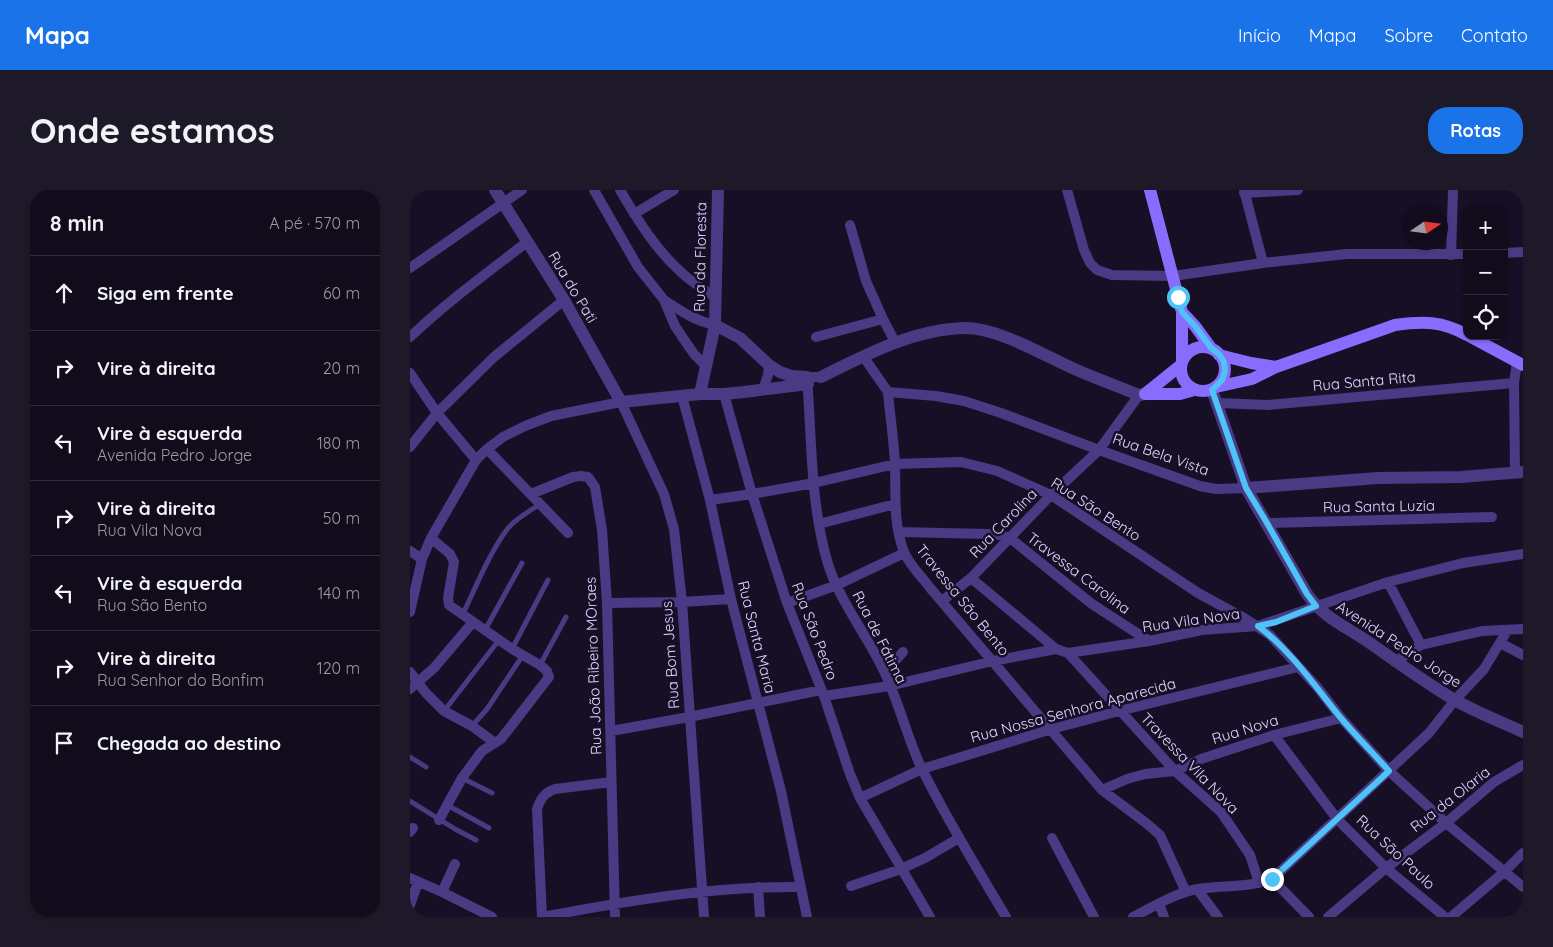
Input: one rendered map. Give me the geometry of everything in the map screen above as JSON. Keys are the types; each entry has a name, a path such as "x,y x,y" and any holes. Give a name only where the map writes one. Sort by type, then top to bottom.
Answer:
{"main road":[{"path":"1150,190 1182,312 1181,375 1186,384 1194,390 1200,392 1252,379 1276,367 1395,325 1432,322 1463,333"},
{"path":"1182,312 1224,362 1225,371 1222,380 1214,388"},
{"path":"1476,340 1520,363"},
{"path":"1142,394 1181,362 1189,351 1200,347 1251,363 1276,367"},
{"path":"1142,394 1180,394 1194,390"}],"street":[{"name":"Rua do Pati","path":"494,190 564,300 621,402"},
{"path":"410,268 522,190"},
{"path":"594,190 638,267 664,300 680,334 694,354 706,366"},
{"path":"620,190 634,214 664,254 681,272 716,298"},
{"path":"634,214 674,190"},
{"name":"Rua da Floresta","path":"700,394 715,325 718,190"},
{"path":"1067,190 1084,250 1090,263 1097,270 1112,275 1173,276 1263,262 1347,254 1463,254"},
{"path":"1263,262 1244,191 1298,190"},
{"path":"1451,255 1453,190"},
{"path":"850,225 866,281 895,342"},
{"path":"410,337 429,318 527,242"},
{"path":"1508,253 1523,252"},
{"path":"410,447 437,413 494,357 564,300"},
{"path":"664,300 690,317 700,322 715,325 740,338 769,366 791,376 807,380"},
{"path":"816,338 883,319"},
{"path":"410,612 422,559 431,538 476,460 503,437 551,416 621,402 763,390 821,377 895,342 944,330 966,328 988,332 1020,344 1079,371 1142,394"},
{"path":"863,356 888,392"},
{"path":"1519,472 1514,383 1520,363"},
{"path":"763,390 769,366"},
{"path":"410,373 437,413 476,460"},
{"name":"Rua de Fátima","path":"807,380 814,483 819,524 828,564 884,672 922,769 959,838 1006,917"},
{"name":"Rua Santa Rita","path":"1216,403 1268,405 1514,383"},
{"name":"Avenida Pedro Jorge","path":"1214,388 1216,403 1246,488 1307,594 1316,606 1334,621 1455,700 1523,732"},
{"name":"Rua Bela Vista","path":"888,392 936,396 1002,413 1200,486 1216,489 1378,478 1461,477 1519,472"},
{"name":"Travessa São Bento","path":"888,392 895,464 895,504 898,532 904,553 926,582 1102,790 1160,835 1186,892"},
{"name":"Rua São Pedro","path":"724,394 752,494 787,603 822,693 850,774 860,798 930,917"},
{"name":"Rua Carolina","path":"942,600 971,578 1051,494 1099,450 1142,394"},
{"name":"Rua Santa Maria","path":"682,396 710,500 731,599 781,791 806,913"},
{"name":"Rua Bom Jesus","path":"621,402 664,494 674,529 682,602 704,917"},
{"path":"487,449 568,533"},
{"name":"Rua São Bento","path":"710,500 814,483 895,464 961,462 997,471 1051,494 1198,593 1258,626 1270,635 1389,771 1446,823 1523,887"},
{"name":"Rua João Ribeiro MOraes","path":"531,494 573,477 581,476 588,477 595,487 602,530 607,603 615,917"},
{"path":"819,524 895,504"},
{"name":"Rua Santa Luzia","path":"1267,523 1492,517"},
{"name":"Travessa Carolina","path":"898,532 987,534 1010,538 1092,604 1149,642"},
{"path":"431,538 452,557 454,562 448,598 449,605 462,616 512,649 540,665 548,671 549,677 501,738 482,752 462,778 439,820"},
{"path":"410,551 422,559"},
{"path":"787,603 837,584 904,553"},
{"path":"1316,606 1388,582 1463,564 1523,554"},
{"path":"971,578 1056,649 1068,653"},
{"name":"Avenida Pedro Jorge","path":"1388,582 1421,645"},
{"path":"607,603 731,599"},
{"name":"Rua Vila Nova","path":"1068,653 1149,642 1202,630 1258,626 1276,622 1316,606"},
{"path":"410,689 448,652 472,622"},
{"path":"1395,662 1421,645 1482,631 1523,629"},
{"path":"1134,917 1186,892 1197,889 1259,883 1272,879 1429,733 1455,700 1484,669 1507,631"},
{"path":"1500,642 1523,655"},
{"path":"611,731 822,693 889,686 993,661 1056,649"},
{"path":"884,672 904,652"},
{"name":"Travessa Vila Nova","path":"1068,653 1175,771 1221,812 1250,855 1259,883"},
{"name":"Rua Nossa Senhora Aparecida","path":"860,798 922,769 1052,729 1298,667"},
{"path":"410,672 444,711 472,726 495,742"},
{"name":"Rua Nova","path":"1102,790 1136,776 1175,771 1201,758 1274,735 1341,718"},
{"name":"Rua São Paulo","path":"1274,735 1337,818 1386,868 1445,917"},
{"name":"Rua da Olaria","path":"1328,917 1386,868 1446,823 1494,782 1523,765"},
{"path":"611,782 555,789 547,792 540,799 537,809 542,917 653,897 758,887 800,887"},
{"path":"851,886 901,869 925,858 959,838"},
{"path":"1052,838 1094,917"},
{"path":"1451,917 1504,872 1523,853"},
{"path":"442,892 455,864"},
{"path":"1272,879 1309,917"},
{"path":"410,905 414,880 442,892 471,913 492,917"},
{"path":"758,887 760,917"},
{"path":"1197,889 1218,917"},
{"path":"1159,904 1164,917"}],"lane":[{"path":"462,616 501,540 510,527 540,504"},
{"path":"485,630 522,564"},
{"path":"512,649 548,580"},
{"path":"540,665 566,617"},
{"path":"444,711 499,640"},
{"path":"472,726 487,709 523,656"},
{"path":"410,757 426,767"},
{"path":"462,778 492,793"},
{"path":"410,801 439,820 476,840"},
{"path":"447,805 489,828"}],"route":[{"path":"1178,297 1182,312 1224,362 1225,371 1222,380 1212,390 1246,488 1307,594 1316,606 1276,622 1258,626 1270,635 1318,688 1341,718 1389,771 1272,879"}]}
